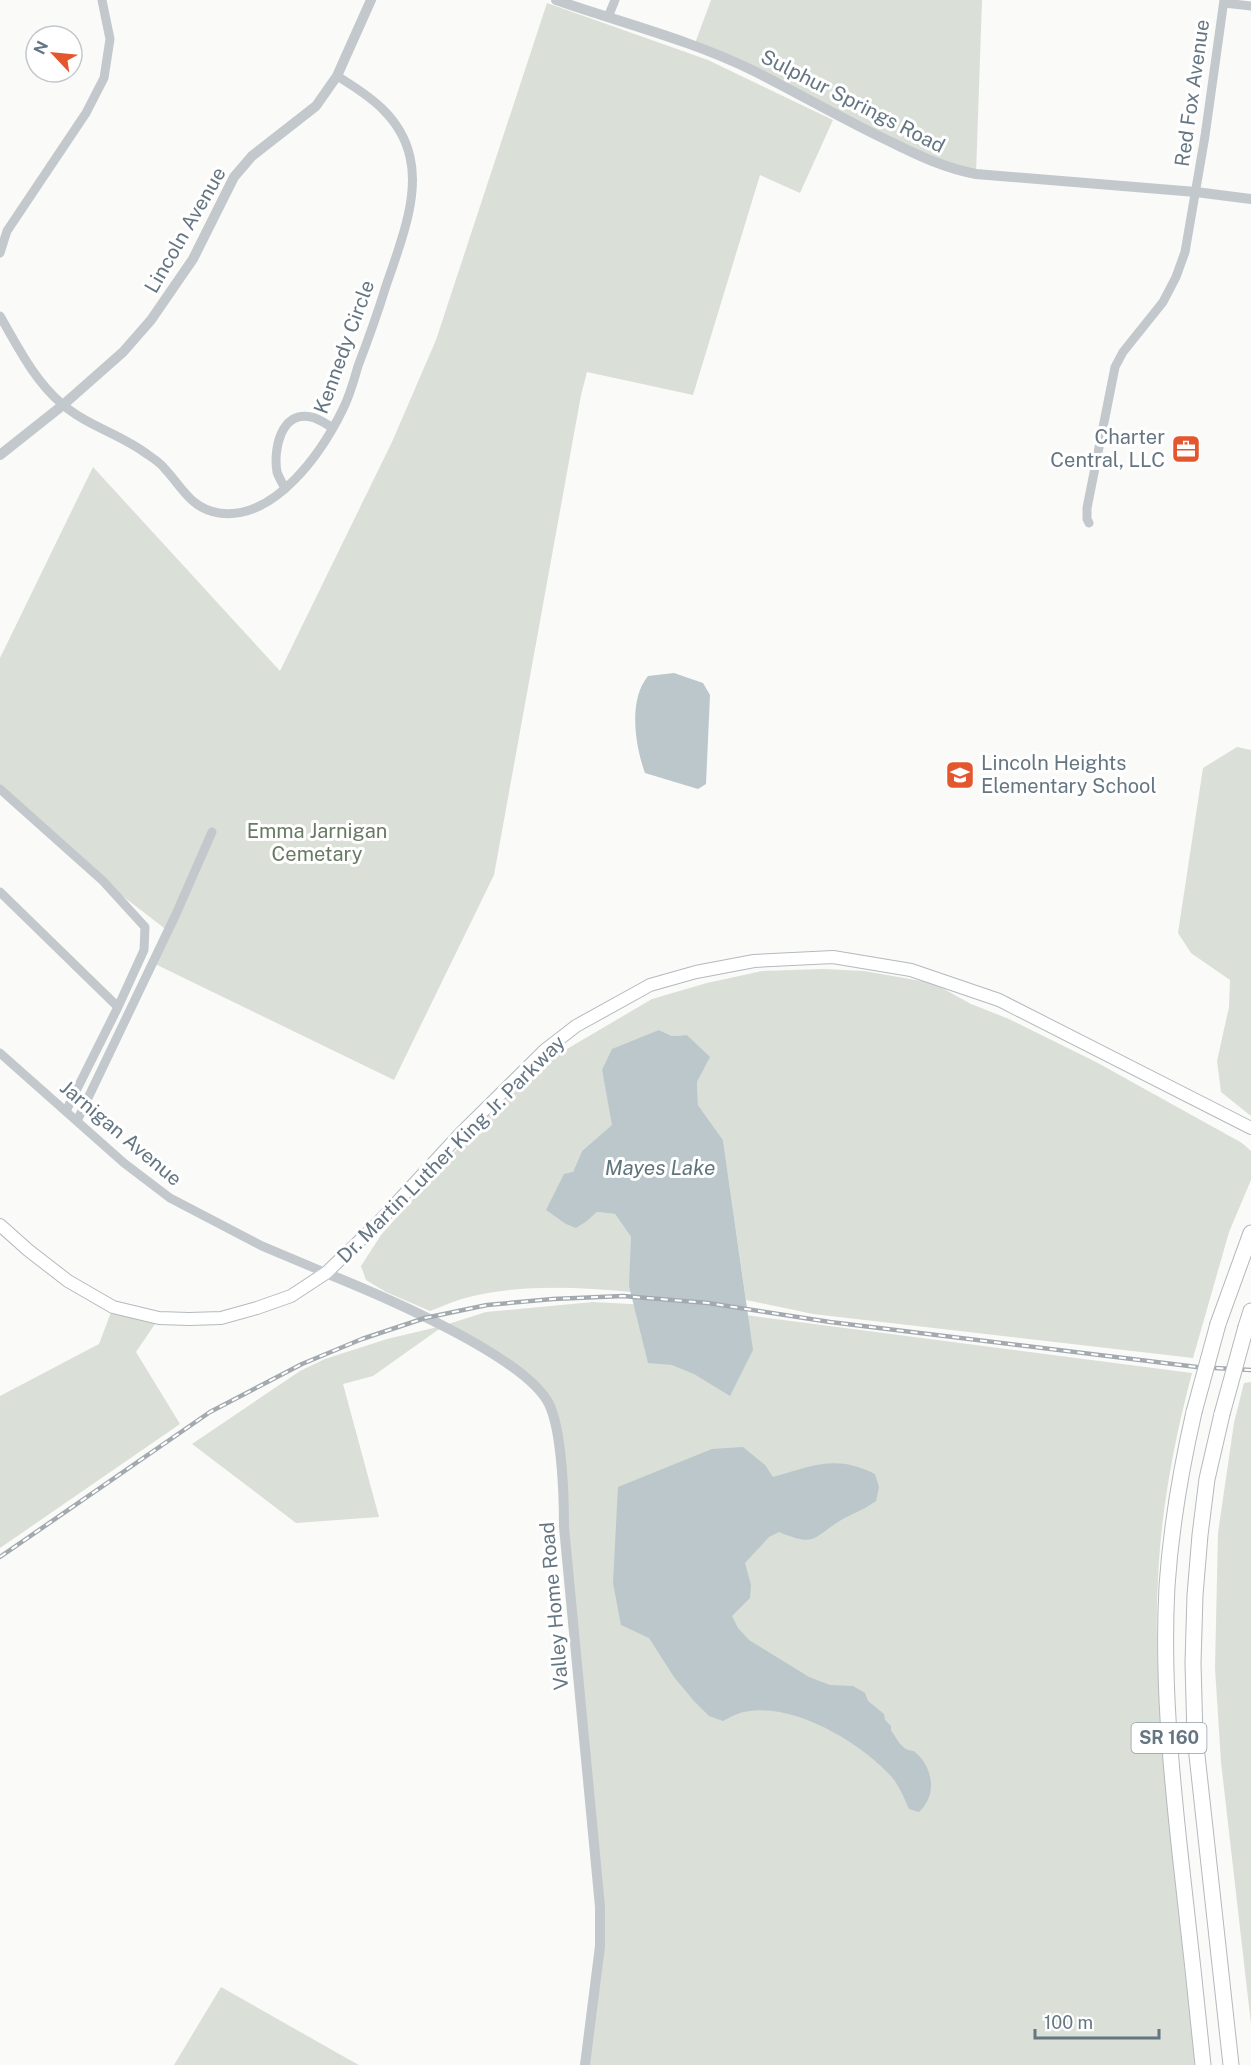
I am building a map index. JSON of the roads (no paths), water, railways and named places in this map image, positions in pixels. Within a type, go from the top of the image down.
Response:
[{"type":"highway","name":"SR 160","points":[[1203,2065],[1168,1729],[1167,1586],[1181,1469],[1194,1412],[1218,1324],[1251,1233]]},
{"type":"highway","name":"SR 160","points":[[1232,2065],[1196,1737],[1193,1663],[1195,1595],[1207,1479],[1222,1414],[1251,1311]]},
{"type":"main road","name":"Dr. Martin Luther King Jr. Parkway","points":[[0,1225],[28,1250],[77,1286],[113,1307],[159,1318],[221,1318],[291,1296],[326,1273],[377,1224],[460,1134],[545,1050],[576,1026],[650,986],[696,972],[754,961],[833,957],[911,970],[999,1000],[1251,1128]]},
{"type":"street","points":[[0,253],[7,231],[86,113],[104,78],[110,39],[102,0]]},
{"type":"street","name":"Lincoln Avenue","points":[[0,455],[63,405],[123,352],[152,320],[193,260],[234,177],[252,156],[316,106],[337,76],[371,0]]},
{"type":"street","name":"Sulphur Springs Road","points":[[556,0],[678,40],[752,69],[850,123],[933,163],[951,169],[987,175],[1251,198]]},
{"type":"street","points":[[608,17],[615,0]]},
{"type":"street","points":[[1224,2],[1251,6]]},
{"type":"street","name":"Red Fox Avenue","points":[[1089,523],[1087,508],[1115,367],[1123,351],[1163,302],[1176,277],[1187,244],[1224,2]]},
{"type":"street","name":"Kennedy Circle","points":[[0,316],[35,376],[63,405],[109,434],[142,450],[165,468],[196,506],[219,513],[241,512],[265,504],[285,489],[314,456],[344,407],[380,305],[403,233],[413,192],[411,158],[399,127],[370,96],[337,76]]},
{"type":"street","points":[[285,489],[278,473],[276,450],[280,435],[289,422],[296,417],[311,417],[333,428]]},
{"type":"street","points":[[0,789],[103,880],[146,927],[144,950],[66,1112]]},
{"type":"street","points":[[77,1120],[172,922],[212,832]]},
{"type":"street","points":[[0,892],[118,1007]]},
{"type":"street","name":"Jarnigan Avenue","points":[[0,1053],[124,1162],[170,1198],[262,1246],[326,1273]]},
{"type":"street","name":"Valley Home Road","points":[[326,1273],[398,1303],[491,1353],[529,1379],[542,1393],[552,1412],[564,1499],[564,1527],[600,1907],[600,1946],[585,2065]]},
{"type":"water","points":[[674,673],[703,683],[710,695],[706,784],[698,789],[645,773],[638,749],[635,723],[638,697],[642,686],[648,676]]},
{"type":"water","name":"Mayes Lake","points":[[659,1030],[672,1036],[687,1035],[710,1057],[697,1082],[698,1105],[723,1140],[753,1350],[730,1396],[694,1374],[672,1365],[648,1363],[629,1286],[631,1237],[615,1214],[597,1212],[576,1228],[546,1210],[564,1174],[573,1172],[582,1151],[612,1125],[602,1070],[612,1049]]},
{"type":"water","points":[[743,1447],[765,1465],[773,1477],[812,1466],[836,1463],[848,1464],[875,1474],[879,1487],[876,1501],[864,1509],[808,1540],[779,1532],[769,1537],[745,1563],[751,1585],[750,1598],[732,1616],[738,1628],[749,1640],[809,1677],[830,1685],[853,1686],[865,1693],[868,1701],[884,1714],[885,1720],[900,1743],[906,1749],[915,1752],[926,1766],[931,1790],[929,1798],[919,1812],[909,1809],[894,1780],[878,1763],[844,1738],[824,1727],[803,1718],[763,1710],[741,1713],[723,1721],[709,1716],[674,1677],[649,1638],[621,1625],[613,1583],[618,1487],[712,1449]]},
{"type":"railway","points":[[0,1557],[210,1412],[302,1364],[362,1339],[425,1318],[487,1305],[623,1296],[708,1303],[830,1322],[1197,1367],[1251,1370]]},
{"type":"place","name":"Charter Central, LLC","points":[[1186,449]]},
{"type":"place","name":"Lincoln Heights Elementary School","points":[[960,775]]},
{"type":"park label","name":"Emma Jarnigan Cemetary","points":[[317,842]]}]
